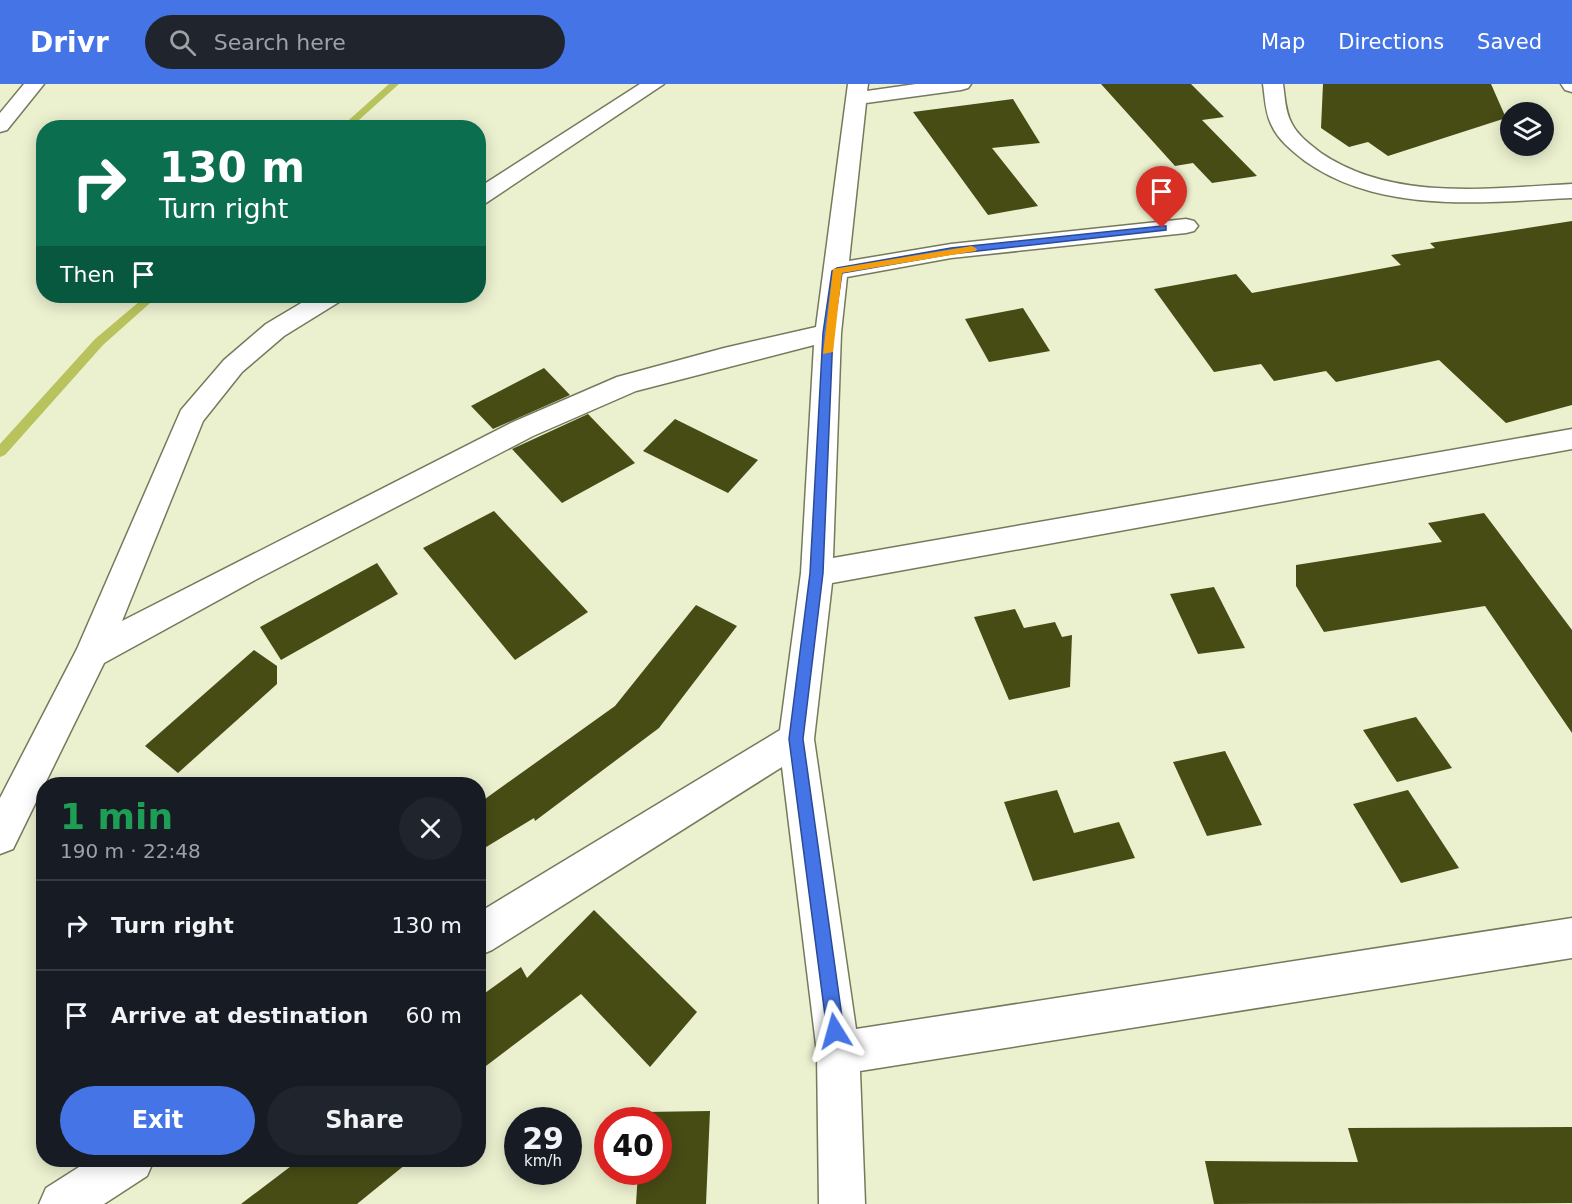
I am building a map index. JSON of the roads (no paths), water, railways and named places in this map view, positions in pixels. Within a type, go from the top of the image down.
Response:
[{"type":"street","points":[[0,126],[10,103],[34,84]]},
{"type":"street","points":[[486,193],[654,84]]},
{"type":"street","points":[[842,1204],[838,1053],[796,739],[817,573],[828,333],[858,91],[962,84]]},
{"type":"street","points":[[1273,84],[1281,125],[1295,143],[1314,160],[1371,184],[1450,196],[1572,191]]},
{"type":"street","points":[[837,271],[951,251],[1186,226]]},
{"type":"street","points":[[0,836],[92,653],[191,417],[209,391],[233,366],[275,330],[319,303]]},
{"type":"street","points":[[92,653],[246,570],[523,429],[627,384],[724,357],[828,333]]},
{"type":"street","points":[[817,573],[1572,439]]},
{"type":"street","points":[[486,931],[796,739]]},
{"type":"street","points":[[838,1053],[1572,938]]},
{"type":"street","points":[[62,1204],[120,1167]]},
{"type":"waterway","points":[[353,120],[394,84]]},
{"type":"waterway","points":[[0,452],[99,342],[144,303]]}]
